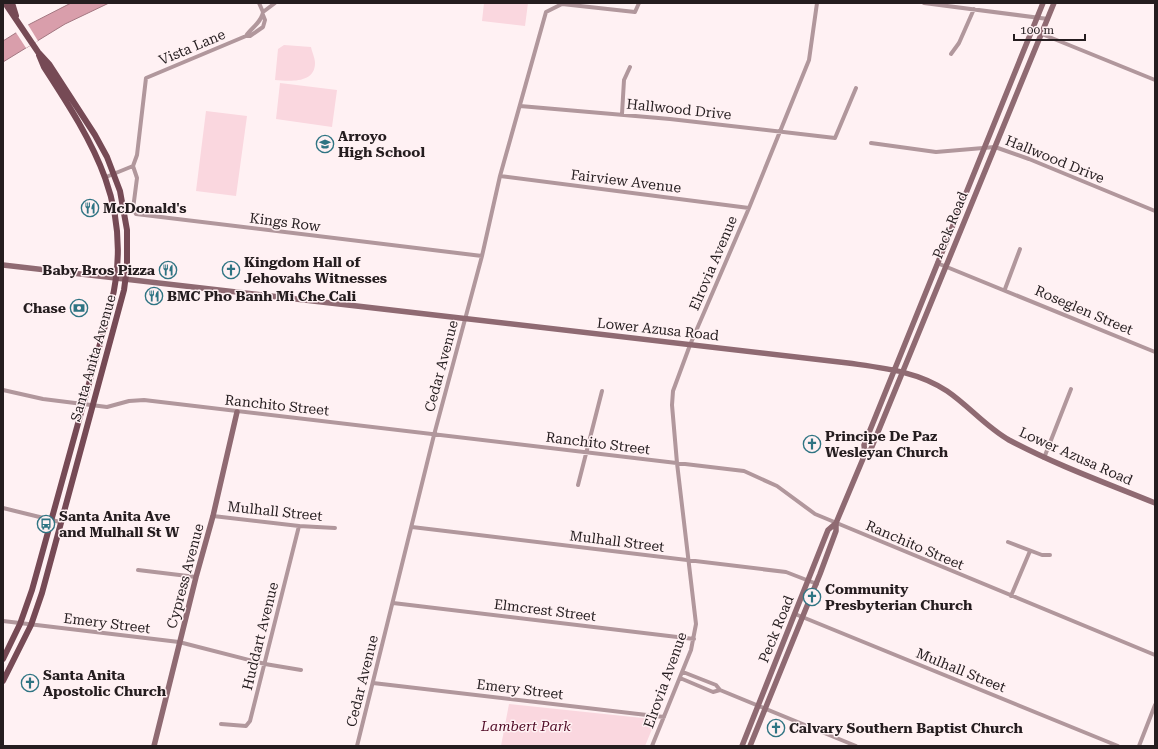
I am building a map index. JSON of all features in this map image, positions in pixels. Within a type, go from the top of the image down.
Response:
[{"type":"main road","name":"Santa Anita Avenue","points":[[3,681],[31,625],[42,593],[60,522],[122,298],[127,267],[127,230],[120,191],[114,174],[95,135],[49,64],[38,52],[5,3]]},
{"type":"main road","name":"Santa Anita Avenue","points":[[12,3],[17,20]]},
{"type":"main road","name":"Peck Road","points":[[865,454],[864,445],[893,370],[1043,3]]},
{"type":"main road","name":"Peck Road","points":[[750,746],[817,584],[836,531],[836,523],[865,454],[871,449],[1054,3]]},
{"type":"main road","name":"Santa Anita Avenue","points":[[3,659],[20,624],[32,590],[116,278],[118,231],[111,193],[106,177],[92,146],[44,67],[38,52]]},
{"type":"main road","points":[[75,118],[82,121],[90,132],[95,135]]},
{"type":"main road","points":[[3,265],[116,278]]},
{"type":"main road","name":"Lower Azusa Road","points":[[116,278],[903,371],[927,379],[947,391],[999,433],[1044,458],[1155,503]]},
{"type":"main road","name":"Cypress Avenue","points":[[154,746],[179,642],[213,516],[237,412]]},
{"type":"main road","name":"Peck Road","points":[[742,746],[809,581],[828,530],[836,523]]},
{"type":"street","points":[[259,3],[263,14],[275,3]]},
{"type":"street","points":[[562,3],[635,12],[639,3]]},
{"type":"street","name":"Cedar Avenue","points":[[357,746],[434,434],[466,320],[500,176],[546,12],[562,3]]},
{"type":"street","name":"Elrovia Avenue","points":[[652,746],[683,672],[694,639],[696,624],[677,463],[672,406],[673,391],[690,345],[749,208],[809,60],[817,3]]},
{"type":"street","points":[[924,3],[1048,19]]},
{"type":"street","points":[[952,54],[959,43],[974,9]]},
{"type":"street","name":"Vista Lane","points":[[146,78],[246,36],[250,36],[262,27],[265,20],[263,14]]},
{"type":"street","points":[[1032,30],[1155,80]]},
{"type":"street","points":[[622,114],[624,80],[630,67]]},
{"type":"street","name":"Kings Row","points":[[146,78],[137,155],[133,166],[137,178],[133,209],[136,214],[482,256]]},
{"type":"street","name":"Hallwood Drive","points":[[520,106],[622,114],[835,138],[856,88]]},
{"type":"street","name":"Hallwood Drive","points":[[871,143],[936,152],[995,147],[1029,159],[1155,212]]},
{"type":"street","points":[[106,177],[133,166]]},
{"type":"street","name":"Fairview Avenue","points":[[500,176],[749,208]]},
{"type":"street","points":[[1005,289],[1020,249]]},
{"type":"street","name":"Roseglen Street","points":[[937,263],[1005,289],[1155,352]]},
{"type":"street","points":[[1044,458],[1071,389]]},
{"type":"street","name":"Ranchito Street","points":[[3,390],[43,399],[107,407],[129,401],[144,400],[744,471],[763,478],[777,486],[815,514],[1155,655]]},
{"type":"street","points":[[578,486],[602,391]]},
{"type":"street","points":[[3,508],[60,522]]},
{"type":"street","name":"Mulhall Street","points":[[213,516],[299,526],[335,528]]},
{"type":"street","name":"Huddart Avenue","points":[[222,724],[241,727],[246,726],[250,721],[299,526]]},
{"type":"street","name":"Mulhall Street","points":[[412,527],[786,572],[817,584]]},
{"type":"street","points":[[1008,542],[1042,555],[1050,555]]},
{"type":"street","points":[[1011,596],[1030,551]]},
{"type":"street","points":[[138,570],[196,577]]},
{"type":"street","name":"Elmcrest Street","points":[[393,603],[694,639]]},
{"type":"street","name":"Mulhall Street","points":[[795,614],[1118,746]]},
{"type":"street","name":"Emery Street","points":[[3,621],[179,642],[265,664],[301,670]]},
{"type":"street","points":[[683,672],[716,685],[720,690],[856,746]]},
{"type":"street","points":[[680,678],[713,692],[720,690]]},
{"type":"street","name":"Emery Street","points":[[373,683],[664,717]]},
{"type":"street","points":[[1139,746],[1155,706]]},
{"type":"green space","points":[[484,3],[528,3],[525,26],[482,21]]},
{"type":"green space","points":[[284,45],[311,47],[315,63],[314,70],[311,75],[294,81],[275,80],[278,49]]},
{"type":"green space","points":[[280,83],[337,90],[332,127],[276,119]]},
{"type":"green space","points":[[206,111],[247,116],[236,196],[196,191]]},
{"type":"green space","name":"Lambert Park","points":[[509,704],[652,719],[655,722],[645,746],[501,746]]},
{"type":"shaded area","points":[[71,3],[109,3],[65,24],[3,62],[3,41],[30,24]]},
{"type":"pier","points":[[27,23],[38,41],[26,48],[15,31]]},
{"type":"place","name":"Arroyo High School","points":[[325,144]]},
{"type":"place","name":"McDonald's","points":[[90,208]]},
{"type":"place","name":"Baby Bros Pizza","points":[[168,270]]},
{"type":"place","name":"Kingdom Hall of Jehovahs Witnesses","points":[[231,270]]},
{"type":"place","name":"BMC Pho Banh Mi Che Cali","points":[[154,296]]},
{"type":"place","name":"Chase","points":[[79,308]]},
{"type":"place","name":"Principe De Paz Wesleyan Church","points":[[812,444]]},
{"type":"place","name":"Santa Anita Ave and Mulhall St W","points":[[46,524]]},
{"type":"place","name":"Community Presbyterian Church","points":[[812,597]]},
{"type":"place","name":"Santa Anita Apostolic Church","points":[[30,683]]},
{"type":"place","name":"Calvary Southern Baptist Church","points":[[776,728]]}]
